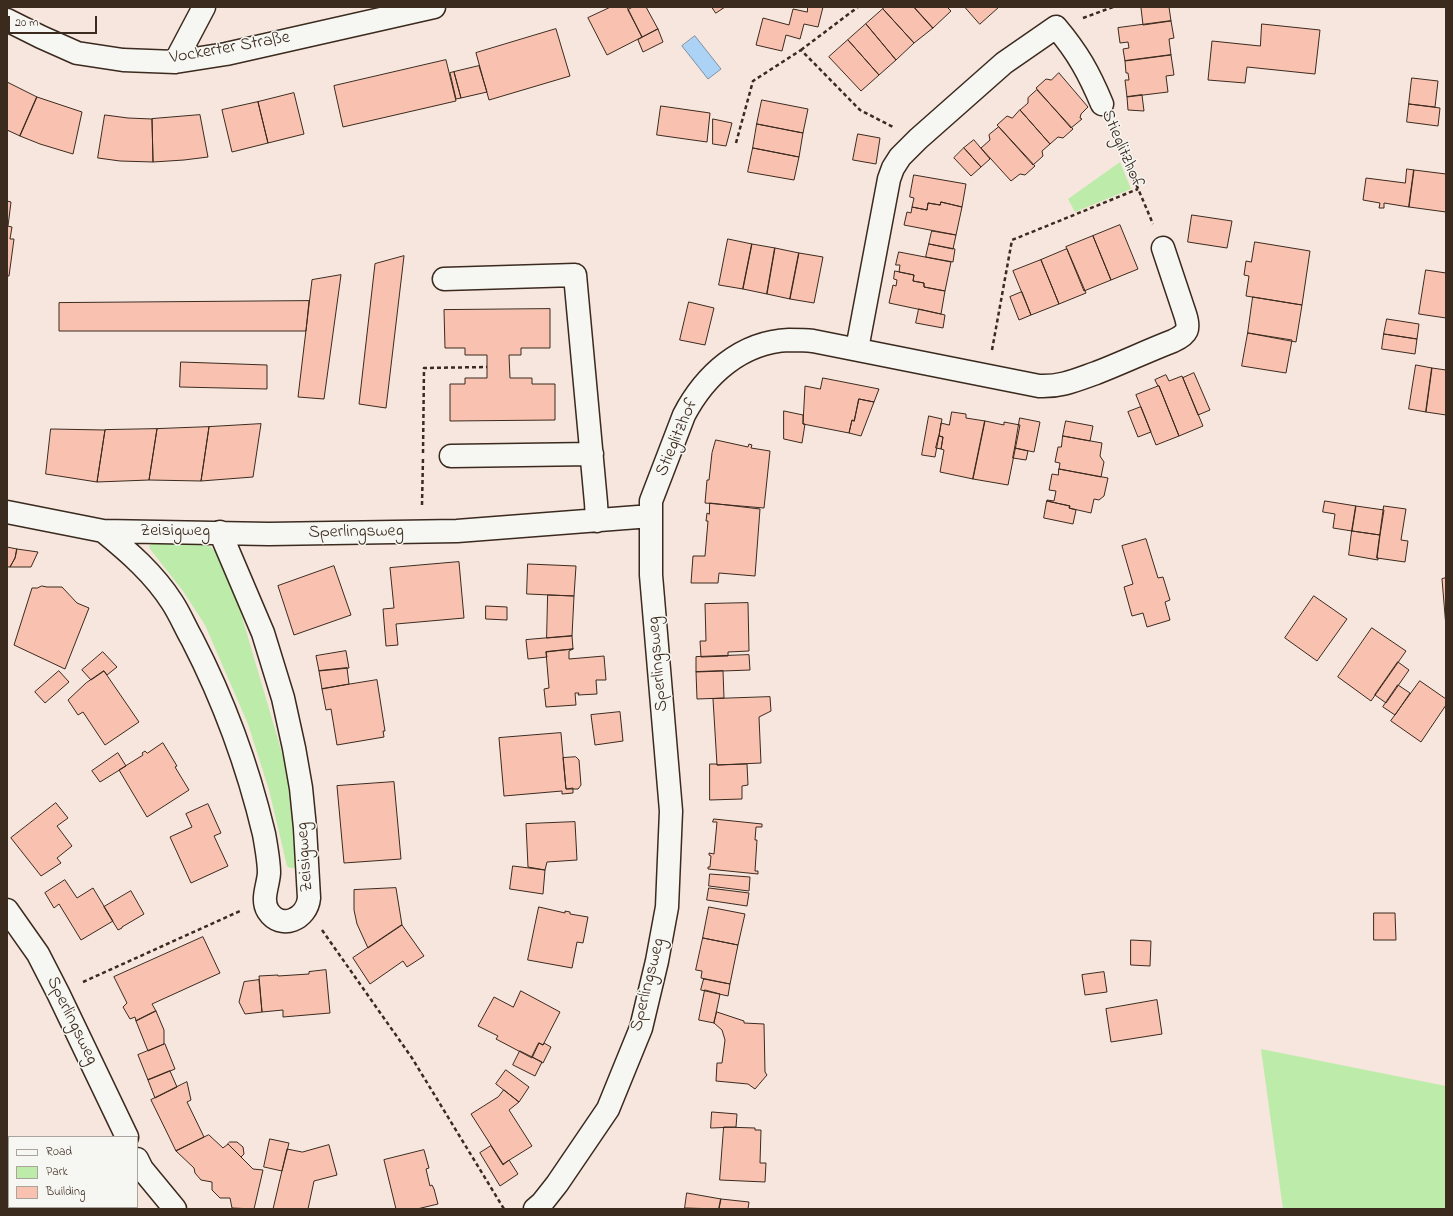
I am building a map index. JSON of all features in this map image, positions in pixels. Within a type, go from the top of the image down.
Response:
[{"type":"street","points":[[175,62],[204,7]]},
{"type":"street","name":"Vockerter Straße","points":[[7,20],[41,38],[77,53],[123,60],[175,62],[226,54],[434,7]]},
{"type":"street","name":"Stieglitzhof","points":[[856,349],[889,179],[893,168],[900,157],[918,139],[1004,62],[1056,27],[1073,47],[1086,69],[1102,104]]},
{"type":"street","name":"Stieglitzhof","points":[[651,516],[651,502],[684,415],[700,388],[713,374],[742,353],[770,343],[787,340],[813,341],[1039,386],[1053,387],[1069,383],[1109,368],[1181,337],[1186,332],[1188,324],[1163,248]]},
{"type":"street","points":[[444,279],[575,275],[597,521]]},
{"type":"street","points":[[451,456],[592,454]]},
{"type":"street","name":"Zeisigweg","points":[[7,512],[103,531],[220,532],[263,633],[283,698],[294,748],[301,788],[309,898],[307,908],[295,919],[283,921],[276,918],[270,914],[264,900],[269,873],[264,836],[244,760],[209,672],[172,602],[152,576],[129,552],[103,531]]},
{"type":"street","name":"Sperlingsweg","points":[[220,532],[276,534],[457,531],[651,516],[651,575],[671,811],[667,907],[657,961],[641,1028],[608,1109],[552,1190],[542,1203],[535,1209]]},
{"type":"street","name":"Sperlingsweg","points":[[7,910],[38,954],[127,1136]]},
{"type":"street","points":[[138,1161],[142,1169],[175,1209]]},
{"type":"path","points":[[736,144],[753,81],[801,50],[858,7]]},
{"type":"path","points":[[801,50],[860,110],[918,139]]},
{"type":"path","name":"Stieglitzhof","points":[[1102,104],[1163,248]]},
{"type":"path","points":[[988,375],[1012,240],[1138,189]]},
{"type":"path","points":[[422,532],[424,368],[487,367]]},
{"type":"path","points":[[58,993],[264,900]]},
{"type":"path","points":[[307,908],[412,1058],[504,1209]]},
{"type":"green space","points":[[1120,162],[1131,189],[1075,212],[1068,199]]},
{"type":"green space","points":[[156,541],[208,545],[225,559],[287,770],[298,864],[296,868],[290,868],[287,866],[269,790],[248,724],[205,625],[183,591],[150,549],[149,546]]},
{"type":"green space","points":[[1261,1049],[1446,1086],[1446,1209],[1283,1209]]},
{"type":"water","points":[[695,36],[721,69],[708,79],[682,46]]},
{"type":"building","points":[[611,7],[627,7],[642,37],[607,55],[588,18]]},
{"type":"building","points":[[633,7],[646,7],[658,29],[642,37],[628,10]]},
{"type":"building","points":[[712,7],[725,7],[716,13]]},
{"type":"building","points":[[808,7],[823,7],[818,27],[804,24],[800,39],[786,35],[782,51],[756,45],[763,18],[789,25],[793,9],[807,12]]},
{"type":"building","points":[[885,7],[914,7],[933,28],[914,43],[883,9]]},
{"type":"building","points":[[914,7],[947,7],[951,11],[933,28]]},
{"type":"building","points":[[965,7],[999,7],[980,24]]},
{"type":"building","points":[[1169,7],[1171,21],[1143,25],[1141,8]]},
{"type":"building","points":[[883,9],[914,43],[896,60],[866,24]]},
{"type":"building","points":[[1171,21],[1174,38],[1169,39],[1171,55],[1125,61],[1123,49],[1129,48],[1128,42],[1120,43],[1118,28]]},
{"type":"building","points":[[866,24],[896,60],[879,75],[848,40]]},
{"type":"building","points":[[1262,24],[1320,30],[1315,74],[1247,67],[1245,83],[1208,80],[1212,41],[1260,46]]},
{"type":"building","points":[[556,29],[570,76],[489,100],[476,53]]},
{"type":"building","points":[[658,29],[663,42],[643,52],[638,40]]},
{"type":"building","points":[[848,40],[879,75],[861,91],[829,57]]},
{"type":"building","points":[[1171,55],[1174,75],[1166,76],[1168,92],[1127,97],[1125,80],[1129,80],[1128,73],[1126,73],[1125,61]]},
{"type":"building","points":[[446,60],[456,101],[343,127],[334,86]]},
{"type":"building","points":[[479,66],[487,92],[461,98],[454,72]]},
{"type":"building","points":[[454,72],[461,98],[456,99],[450,73]]},
{"type":"building","points":[[1059,73],[1088,107],[1081,114],[1080,118],[1082,119],[1071,128],[1036,88],[1046,79],[1051,80]]},
{"type":"building","points":[[1412,78],[1438,81],[1435,107],[1409,104]]},
{"type":"building","points":[[7,82],[37,97],[20,136],[7,130]]},
{"type":"building","points":[[1037,90],[1073,129],[1063,138],[1058,137],[1050,144],[1020,110],[1028,103],[1028,98]]},
{"type":"building","points":[[294,93],[304,134],[268,143],[258,102]]},
{"type":"building","points":[[1142,95],[1144,111],[1128,110],[1127,97]]},
{"type":"building","points":[[37,97],[82,112],[73,154],[20,136]]},
{"type":"building","points":[[762,100],[808,109],[803,133],[757,124]]},
{"type":"building","points":[[258,102],[268,143],[232,152],[222,110]]},
{"type":"building","points":[[1409,104],[1440,108],[1438,126],[1407,122]]},
{"type":"building","points":[[661,106],[710,113],[707,142],[657,135]]},
{"type":"building","points":[[1020,110],[1050,144],[1042,151],[1043,156],[1033,165],[997,125],[1007,116],[1012,118]]},
{"type":"building","points":[[105,115],[152,119],[153,162],[120,161],[98,158]]},
{"type":"building","points":[[200,115],[208,157],[153,162],[152,119]]},
{"type":"building","points":[[713,119],[732,123],[726,146],[713,144]]},
{"type":"building","points":[[757,124],[803,133],[799,157],[753,148]]},
{"type":"building","points":[[999,127],[1035,166],[1025,175],[1020,174],[1011,181],[981,148],[990,140],[989,135]]},
{"type":"building","points":[[858,134],[880,138],[876,164],[853,160]]},
{"type":"building","points":[[974,140],[990,159],[981,167],[964,148]]},
{"type":"building","points":[[753,148],[799,157],[794,180],[748,172]]},
{"type":"building","points":[[964,148],[981,167],[971,176],[954,158]]},
{"type":"building","points":[[1407,169],[1414,170],[1409,207],[1384,203],[1384,208],[1379,208],[1380,203],[1363,200],[1366,178],[1405,183]]},
{"type":"building","points":[[1414,170],[1446,174],[1446,212],[1409,207]]},
{"type":"building","points":[[914,175],[966,184],[962,207],[941,202],[940,205],[928,203],[927,210],[912,207],[914,198],[910,197]]},
{"type":"building","points":[[7,201],[11,202],[8,226],[7,226]]},
{"type":"building","points":[[941,202],[962,207],[956,235],[904,225],[907,212],[911,213],[912,207],[927,210],[928,203],[940,205]]},
{"type":"building","points":[[1192,215],[1232,221],[1227,248],[1188,242]]},
{"type":"building","points":[[1120,225],[1138,269],[1111,280],[1093,236]]},
{"type":"building","points":[[7,226],[12,227],[10,239],[14,239],[9,276],[7,276]]},
{"type":"building","points":[[932,231],[956,235],[953,249],[929,244]]},
{"type":"building","points":[[1093,236],[1111,280],[1084,291],[1066,247]]},
{"type":"building","points":[[728,239],[752,244],[743,289],[719,285]]},
{"type":"building","points":[[1255,242],[1310,251],[1302,305],[1246,296],[1249,276],[1244,275],[1246,261],[1251,262]]},
{"type":"building","points":[[752,244],[775,248],[767,294],[743,289]]},
{"type":"building","points":[[929,244],[955,249],[953,262],[926,257]]},
{"type":"building","points":[[775,248],[799,253],[790,299],[767,294]]},
{"type":"building","points":[[1067,249],[1086,293],[1059,304],[1041,260]]},
{"type":"building","points":[[899,252],[951,262],[945,291],[924,287],[924,283],[913,281],[914,275],[899,272],[900,265],[896,265]]},
{"type":"building","points":[[799,253],[823,257],[814,303],[790,299]]},
{"type":"building","points":[[404,256],[386,408],[359,404],[375,264]]},
{"type":"building","points":[[1041,260],[1059,304],[1031,315],[1013,271]]},
{"type":"building","points":[[1426,270],[1446,273],[1446,318],[1419,314]]},
{"type":"building","points":[[895,271],[914,275],[913,281],[924,283],[924,287],[945,291],[941,314],[889,303],[893,285],[896,286],[897,280],[894,279]]},
{"type":"building","points":[[341,275],[324,399],[298,397],[312,280]]},
{"type":"building","points":[[1022,292],[1031,315],[1019,320],[1010,297]]},
{"type":"building","points":[[1253,297],[1302,305],[1296,342],[1248,333]]},
{"type":"building","points":[[309,301],[306,331],[59,331],[59,303]]},
{"type":"building","points":[[689,302],[714,308],[705,345],[680,340]]},
{"type":"building","points":[[550,309],[550,348],[521,348],[521,355],[509,355],[510,378],[532,378],[532,384],[555,384],[555,420],[450,421],[450,384],[465,384],[465,378],[487,378],[487,355],[465,355],[465,348],[445,348],[444,310]]},
{"type":"building","points":[[919,309],[945,315],[943,328],[916,323]]},
{"type":"building","points":[[1387,319],[1419,324],[1417,339],[1384,334]]},
{"type":"building","points":[[1248,333],[1292,340],[1286,373],[1242,366]]},
{"type":"building","points":[[1384,334],[1417,339],[1415,354],[1382,349]]},
{"type":"building","points":[[181,362],[267,365],[267,389],[180,387]]},
{"type":"building","points":[[1416,365],[1432,368],[1426,412],[1409,409]]},
{"type":"building","points":[[1432,368],[1446,370],[1446,415],[1426,412]]},
{"type":"building","points":[[1194,373],[1210,410],[1198,415],[1183,378]]},
{"type":"building","points":[[1166,375],[1169,381],[1182,376],[1203,426],[1179,436],[1159,386],[1155,380]]},
{"type":"building","points":[[823,378],[879,389],[874,402],[859,399],[854,421],[852,420],[849,433],[803,424],[805,386],[820,389]]},
{"type":"building","points":[[1159,386],[1179,436],[1156,445],[1136,395]]},
{"type":"building","points":[[859,399],[874,402],[861,436],[849,433],[852,420],[854,421]]},
{"type":"building","points":[[1141,407],[1151,432],[1138,437],[1128,412]]},
{"type":"building","points":[[784,411],[803,415],[803,424],[805,424],[802,443],[784,439]]},
{"type":"building","points":[[952,412],[966,414],[966,418],[985,421],[973,479],[940,472],[944,450],[941,449],[943,437],[939,436],[941,423],[949,425]]},
{"type":"building","points":[[929,416],[942,419],[935,457],[922,455]]},
{"type":"building","points":[[1020,418],[1040,422],[1034,452],[1015,448]]},
{"type":"building","points":[[985,421],[1004,425],[1004,422],[1020,425],[1008,485],[973,479]]},
{"type":"building","points":[[1066,421],[1093,426],[1090,441],[1063,436]]},
{"type":"building","points":[[261,424],[253,477],[201,481],[209,427]]},
{"type":"building","points":[[209,427],[201,481],[149,480],[157,429]]},
{"type":"building","points":[[51,429],[105,430],[97,482],[46,474]]},
{"type":"building","points":[[157,429],[149,480],[97,482],[105,430]]},
{"type":"building","points":[[939,436],[943,437],[941,449],[936,448]]},
{"type":"building","points":[[1063,436],[1102,443],[1100,456],[1104,462],[1101,477],[1059,469],[1060,463],[1055,462],[1058,447],[1061,447]]},
{"type":"building","points":[[716,440],[748,447],[749,444],[752,445],[751,448],[770,451],[764,508],[705,503],[707,480],[709,480],[712,453]]},
{"type":"building","points":[[1015,448],[1028,451],[1026,460],[1013,458]]},
{"type":"building","points":[[1059,469],[1108,478],[1104,496],[1099,500],[1094,499],[1091,513],[1069,508],[1070,506],[1047,501],[1054,501],[1056,491],[1049,490],[1052,474],[1058,475]]},
{"type":"building","points":[[1047,501],[1070,506],[1069,508],[1076,510],[1073,524],[1044,518]]},
{"type":"building","points":[[1325,501],[1356,506],[1352,531],[1333,528],[1335,514],[1323,512]]},
{"type":"building","points":[[710,503],[760,509],[755,576],[719,573],[718,583],[691,583],[693,556],[705,556],[708,521],[706,521],[707,513],[709,514]]},
{"type":"building","points":[[1356,506],[1384,510],[1380,535],[1352,531]]},
{"type":"building","points":[[1384,506],[1406,509],[1401,540],[1408,541],[1405,562],[1377,558]]},
{"type":"building","points":[[1352,531],[1380,535],[1378,560],[1349,555]]},
{"type":"building","points":[[1146,539],[1158,578],[1163,577],[1170,600],[1165,602],[1170,620],[1147,627],[1143,613],[1132,616],[1124,587],[1133,584],[1122,546]]},
{"type":"building","points":[[7,547],[17,549],[15,558],[10,567],[7,567]]},
{"type":"building","points":[[17,549],[38,552],[31,567],[10,567],[15,558]]},
{"type":"building","points":[[459,562],[464,618],[396,624],[398,645],[386,646],[383,609],[394,608],[390,568]]},
{"type":"building","points":[[528,564],[576,566],[574,596],[527,594]]},
{"type":"building","points":[[334,566],[351,615],[294,635],[278,586]]},
{"type":"building","points":[[1446,578],[1446,627],[1442,579]]},
{"type":"building","points":[[42,586],[62,587],[77,603],[89,608],[65,669],[14,645],[32,588]]},
{"type":"building","points":[[548,595],[574,596],[572,636],[547,638]]},
{"type":"building","points":[[1314,596],[1347,619],[1317,661],[1285,638]]},
{"type":"building","points":[[748,603],[749,651],[728,652],[728,656],[701,657],[700,641],[706,641],[705,604]]},
{"type":"building","points":[[486,606],[507,607],[507,620],[486,619]]},
{"type":"building","points":[[1372,628],[1406,651],[1371,701],[1338,677]]},
{"type":"building","points":[[572,636],[573,649],[546,652],[547,657],[528,659],[526,640]]},
{"type":"building","points":[[573,649],[569,651],[569,659],[604,656],[606,680],[596,680],[597,694],[578,695],[579,693],[575,693],[576,705],[546,707],[544,689],[549,688],[546,652]]},
{"type":"building","points":[[346,651],[349,668],[319,671],[316,656]]},
{"type":"building","points":[[103,652],[117,667],[107,675],[104,671],[91,680],[82,670]]},
{"type":"building","points":[[749,655],[750,670],[696,672],[696,657]]},
{"type":"building","points":[[1398,662],[1409,670],[1386,703],[1375,695]]},
{"type":"building","points":[[347,668],[349,684],[322,689],[319,671]]},
{"type":"building","points":[[59,671],[69,682],[45,703],[35,692]]},
{"type":"building","points":[[104,671],[139,722],[105,745],[83,712],[78,715],[68,700],[86,683]]},
{"type":"building","points":[[723,671],[724,698],[697,699],[696,672]]},
{"type":"building","points":[[377,680],[385,731],[383,731],[384,737],[337,745],[331,709],[326,710],[322,689]]},
{"type":"building","points":[[1420,681],[1446,699],[1446,705],[1421,742],[1391,721]]},
{"type":"building","points":[[1398,685],[1410,693],[1395,715],[1383,707]]},
{"type":"building","points":[[770,697],[771,711],[759,717],[761,763],[717,765],[713,699]]},
{"type":"building","points":[[620,712],[623,741],[595,745],[591,715]]},
{"type":"building","points":[[561,733],[566,789],[573,788],[573,793],[562,794],[562,791],[504,796],[499,738]]},
{"type":"building","points":[[163,743],[189,790],[147,817],[119,770],[143,755],[142,753],[145,751],[147,753]]},
{"type":"building","points":[[118,753],[126,766],[100,782],[92,771]]},
{"type":"building","points":[[576,757],[579,760],[581,785],[578,789],[566,789],[563,758]]},
{"type":"building","points":[[710,764],[747,764],[748,785],[742,786],[742,799],[710,800]]},
{"type":"building","points":[[394,782],[401,859],[344,863],[337,786]]},
{"type":"building","points":[[56,803],[68,818],[57,826],[72,846],[57,858],[61,863],[41,876],[11,838]]},
{"type":"building","points":[[208,804],[221,833],[214,836],[228,866],[191,883],[170,837],[192,827],[186,814]]},
{"type":"building","points":[[714,819],[762,824],[762,827],[756,827],[755,840],[757,840],[755,871],[758,871],[758,874],[708,869],[708,867],[710,867],[711,856],[709,853],[714,854],[717,822],[713,822]]},
{"type":"building","points":[[575,822],[577,860],[547,862],[545,870],[528,867],[526,824]]},
{"type":"building","points":[[513,866],[545,870],[543,894],[510,889]]},
{"type":"building","points":[[710,874],[750,877],[749,891],[709,886]]},
{"type":"building","points":[[65,880],[77,898],[93,888],[113,921],[81,940],[59,904],[54,908],[45,893]]},
{"type":"building","points":[[396,888],[402,925],[368,948],[357,924],[354,910],[354,890]]},
{"type":"building","points":[[709,888],[749,893],[747,906],[707,900]]},
{"type":"building","points":[[131,891],[144,914],[118,930],[104,907]]},
{"type":"building","points":[[539,907],[565,913],[565,911],[570,912],[570,914],[588,917],[583,943],[577,942],[572,968],[528,960]]},
{"type":"building","points":[[709,907],[745,914],[738,945],[703,938]]},
{"type":"building","points":[[1374,913],[1395,913],[1396,940],[1374,940]]},
{"type":"building","points":[[402,925],[424,956],[407,967],[403,961],[370,984],[353,958]]},
{"type":"building","points":[[203,937],[220,973],[152,1004],[156,1011],[136,1021],[135,1017],[130,1019],[123,1007],[127,1003],[114,977]]},
{"type":"building","points":[[703,938],[738,945],[730,984],[701,978],[702,971],[696,970]]},
{"type":"building","points":[[1131,940],[1151,941],[1150,966],[1131,965]]},
{"type":"building","points":[[326,970],[330,1013],[283,1017],[283,1010],[262,1012],[259,976],[309,974],[309,972]]},
{"type":"building","points":[[1104,972],[1107,992],[1085,995],[1082,975]]},
{"type":"building","points":[[704,979],[730,984],[728,996],[701,990]]},
{"type":"building","points":[[259,980],[262,1012],[245,1014],[239,1002],[244,982]]},
{"type":"building","points":[[705,990],[720,994],[714,1023],[699,1020]]},
{"type":"building","points":[[521,991],[560,1012],[543,1045],[539,1043],[532,1058],[496,1039],[498,1036],[478,1026],[494,997],[513,1007]]},
{"type":"building","points":[[1157,1000],[1162,1034],[1111,1042],[1106,1009]]},
{"type":"building","points":[[156,1011],[164,1030],[164,1044],[148,1051],[136,1021]]},
{"type":"building","points":[[717,1012],[744,1021],[744,1023],[764,1024],[765,1072],[767,1075],[755,1089],[748,1084],[716,1081],[717,1063],[722,1063],[725,1040],[722,1030],[714,1023]]},
{"type":"building","points":[[539,1043],[543,1045],[544,1043],[551,1047],[543,1063],[532,1057]]},
{"type":"building","points":[[165,1044],[175,1069],[148,1080],[138,1055]]},
{"type":"building","points":[[520,1051],[542,1062],[535,1076],[513,1065]]},
{"type":"building","points":[[506,1070],[529,1087],[519,1102],[496,1084]]},
{"type":"building","points":[[170,1071],[177,1087],[155,1098],[148,1080]]},
{"type":"building","points":[[187,1082],[191,1100],[187,1102],[204,1137],[176,1151],[151,1100]]},
{"type":"building","points":[[504,1090],[519,1102],[509,1110],[532,1146],[503,1164],[471,1114],[498,1097]]},
{"type":"building","points":[[712,1112],[737,1114],[736,1127],[711,1128]]},
{"type":"building","points":[[724,1127],[755,1128],[755,1130],[761,1130],[760,1163],[766,1163],[765,1182],[720,1180]]},
{"type":"building","points":[[209,1135],[223,1148],[228,1144],[253,1169],[263,1170],[254,1209],[232,1208],[230,1198],[220,1198],[212,1190],[212,1182],[201,1180],[195,1173],[194,1168],[176,1151]]},
{"type":"building","points":[[7,1138],[8,1138],[8,1188]]},
{"type":"building","points":[[270,1139],[289,1143],[282,1171],[264,1167]]},
{"type":"building","points":[[230,1142],[237,1142],[243,1147],[244,1154],[241,1157],[228,1144]]},
{"type":"building","points":[[329,1145],[337,1175],[314,1181],[308,1209],[273,1209],[287,1149],[302,1152]]},
{"type":"building","points":[[491,1146],[503,1165],[509,1160],[518,1174],[500,1186],[480,1153]]},
{"type":"building","points":[[424,1150],[429,1168],[426,1169],[430,1186],[432,1185],[434,1189],[438,1204],[417,1209],[396,1209],[384,1160]]},
{"type":"building","points":[[687,1193],[721,1199],[719,1209],[685,1208]]},
{"type":"building","points":[[721,1199],[749,1202],[748,1209],[719,1209]]}]
